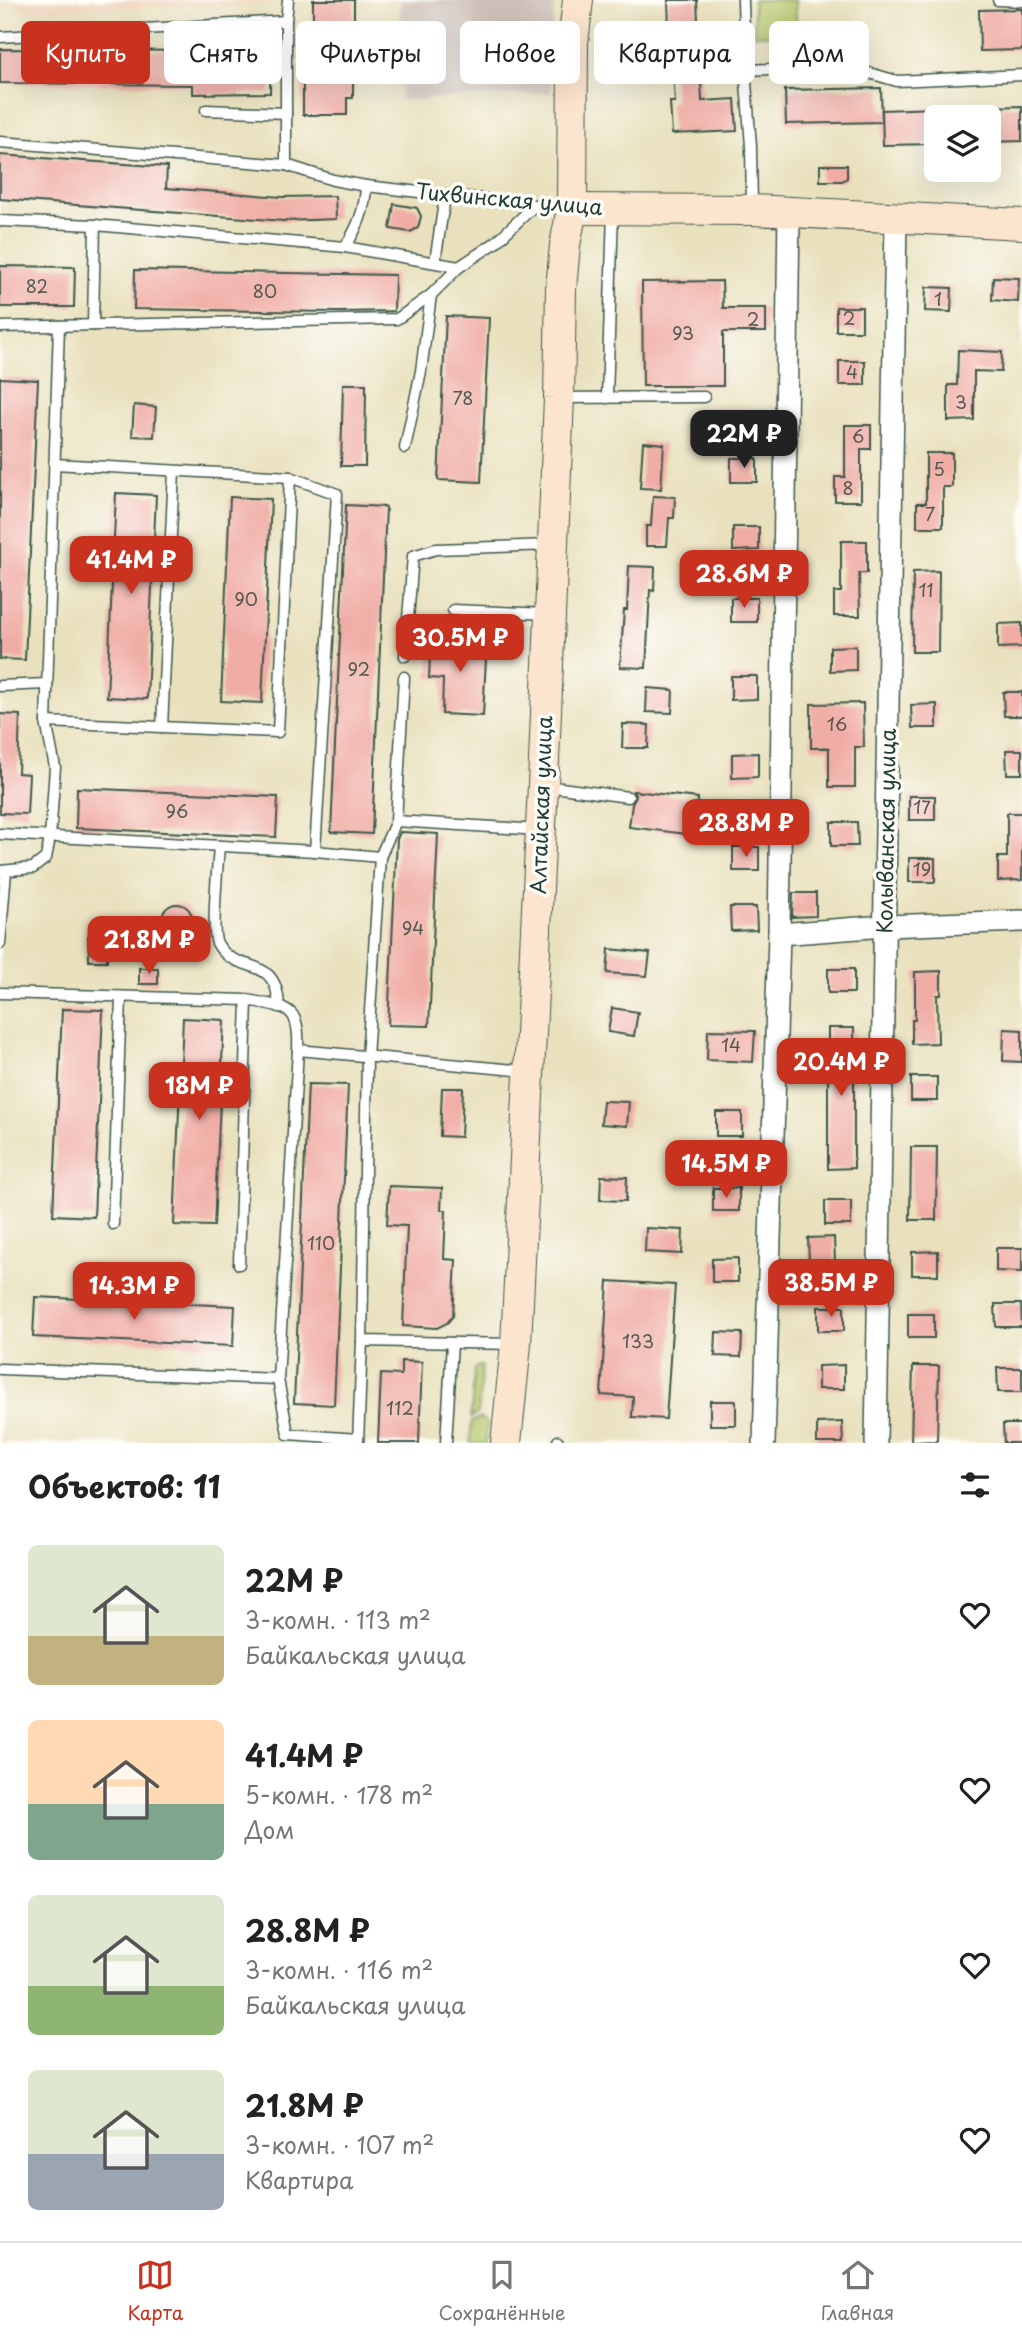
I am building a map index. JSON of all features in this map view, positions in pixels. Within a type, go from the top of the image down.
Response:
[{"type":"main road","name":"Алтайская улица","points":[[506,1443],[516,1344],[543,785],[561,289],[572,209],[573,43],[578,0]]},
{"type":"main road","name":"Тихвинская улица","points":[[572,209],[752,210],[1022,224]]},
{"type":"street","points":[[764,1443],[779,934],[789,212]]},
{"type":"street","name":"Колыванская улица","points":[[876,1443],[895,218]]},
{"type":"street","points":[[779,934],[885,926],[1022,921]]},
{"type":"lane","points":[[286,165],[288,0]]},
{"type":"lane","points":[[743,0],[744,21]]},
{"type":"lane","points":[[998,0],[1022,1]]},
{"type":"lane","points":[[0,37],[286,21]]},
{"type":"lane","points":[[755,70],[845,66],[897,81],[1022,75]]},
{"type":"lane","points":[[746,84],[752,210]]},
{"type":"lane","points":[[206,110],[286,113]]},
{"type":"lane","name":"Тихвинская улица","points":[[0,142],[286,165],[333,180],[366,186],[572,209]]},
{"type":"lane","points":[[345,247],[365,208],[366,186]]},
{"type":"lane","points":[[435,262],[445,196]]},
{"type":"lane","points":[[0,327],[397,319],[431,295],[459,267],[495,243],[534,206]]},
{"type":"lane","points":[[607,398],[613,209]]},
{"type":"lane","points":[[0,221],[95,225],[345,247],[459,267]]},
{"type":"lane","points":[[93,326],[95,225]]},
{"type":"lane","points":[[405,448],[421,371],[431,295]]},
{"type":"lane","points":[[0,944],[3,871],[33,868],[46,858],[50,838],[55,767],[46,722],[59,326]]},
{"type":"lane","points":[[559,398],[704,397]]},
{"type":"lane","points":[[54,464],[290,477],[337,494],[315,851]]},
{"type":"lane","points":[[162,727],[174,471]]},
{"type":"lane","points":[[46,722],[278,732],[290,477]]},
{"type":"lane","points":[[405,656],[413,556],[436,549],[552,545]]},
{"type":"lane","points":[[453,610],[549,614]]},
{"type":"lane","points":[[0,993],[247,1000],[285,1008],[295,1017],[299,1028],[298,1050],[278,1379],[288,1434],[358,1441],[367,1058],[380,857],[396,821],[404,677]]},
{"type":"lane","points":[[0,686],[47,684]]},
{"type":"lane","points":[[543,785],[628,797]]},
{"type":"lane","points":[[396,821],[541,830]]},
{"type":"lane","points":[[0,834],[380,857]]},
{"type":"lane","points":[[219,846],[215,940],[225,955],[259,968],[274,978],[279,991],[279,1007]]},
{"type":"lane","points":[[113,1224],[121,998]]},
{"type":"lane","points":[[239,1264],[247,1000]]},
{"type":"lane","points":[[298,1050],[528,1071]]},
{"type":"lane","points":[[362,1341],[516,1344]]},
{"type":"lane","points":[[446,1443],[452,1343]]},
{"type":"lane","points":[[0,1369],[278,1379]]},
{"type":"shaded area","points":[[17,0],[270,0],[269,5],[17,11]]},
{"type":"shaded area","points":[[400,0],[554,0],[553,21],[460,21],[460,84],[551,84],[551,93],[401,100],[401,84],[446,84],[446,21],[400,21]]},
{"type":"green space","points":[[753,0],[795,0],[796,21],[769,21],[769,35],[755,35]]},
{"type":"green space","points":[[482,1366],[478,1413],[471,1418],[474,1370]]},
{"type":"green space","points":[[480,1418],[487,1423],[486,1443],[470,1443],[472,1422]]},
{"type":"building","points":[[313,0],[354,0],[354,21],[313,21]]},
{"type":"building","points":[[668,0],[697,0],[698,21],[669,21]]},
{"type":"building","points":[[1022,9],[1022,50],[980,51],[979,10]]},
{"type":"building","points":[[0,49],[21,49],[21,83],[0,83]]},
{"type":"building","points":[[150,51],[164,51],[164,84],[270,84],[270,93],[193,94],[193,85],[96,84],[150,84]]},
{"type":"building","points":[[303,84],[353,84],[353,98],[347,98],[347,115],[303,115]]},
{"type":"building","points":[[674,84],[701,84],[702,101],[735,99],[737,131],[672,134],[670,102],[675,102]]},
{"type":"building","points":[[881,88],[882,122],[786,124],[785,90]]},
{"type":"building","points":[[1022,106],[1022,141],[1001,142],[1001,107]]},
{"type":"building","points":[[924,108],[924,144],[883,145],[882,110]]},
{"type":"building","points":[[0,155],[167,167],[166,188],[282,197],[335,196],[336,219],[284,221],[0,199]]},
{"type":"building","points":[[820,165],[847,165],[847,178],[842,181],[820,181]]},
{"type":"building","points":[[394,204],[417,208],[421,216],[418,228],[410,232],[390,229]]},
{"type":"building","points":[[0,266],[75,267],[74,307],[0,307]]},
{"type":"building","points":[[135,270],[395,275],[394,311],[134,309]]},
{"type":"building","points":[[993,277],[1019,278],[1018,302],[992,300]]},
{"type":"building","points":[[722,281],[723,308],[766,308],[766,332],[723,332],[723,386],[643,386],[642,282]]},
{"type":"building","points":[[926,287],[952,288],[951,312],[925,311]]},
{"type":"building","points":[[836,307],[862,307],[862,331],[836,331]]},
{"type":"building","points":[[446,316],[489,318],[481,482],[438,480]]},
{"type":"building","points":[[958,350],[1002,352],[1001,372],[974,371],[974,420],[948,421],[948,385],[957,385]]},
{"type":"building","points":[[839,361],[865,361],[865,385],[839,385]]},
{"type":"building","points":[[0,378],[38,380],[25,660],[0,659]]},
{"type":"building","points":[[343,384],[366,384],[365,466],[341,466]]},
{"type":"building","points":[[134,405],[156,407],[154,437],[132,436]]},
{"type":"building","points":[[845,425],[871,425],[871,449],[861,449],[861,501],[835,501],[835,477],[845,477]]},
{"type":"building","points":[[643,442],[664,444],[661,489],[640,488]]},
{"type":"building","points":[[926,453],[952,453],[952,487],[943,487],[943,527],[917,527],[917,503],[926,503]]},
{"type":"building","points":[[731,458],[757,458],[757,482],[731,482]]},
{"type":"building","points":[[116,493],[156,495],[147,699],[107,697]]},
{"type":"building","points":[[653,496],[675,497],[674,518],[669,518],[667,546],[646,546],[646,526],[651,526]]},
{"type":"building","points":[[230,497],[271,499],[262,703],[221,701]]},
{"type":"building","points":[[346,505],[386,507],[372,834],[331,832]]},
{"type":"building","points":[[733,527],[759,527],[759,550],[733,551]]},
{"type":"building","points":[[841,541],[867,541],[867,573],[859,573],[860,616],[834,616],[834,592],[841,592]]},
{"type":"building","points":[[629,566],[655,567],[654,591],[650,590],[646,668],[620,667]]},
{"type":"building","points":[[939,571],[938,652],[912,652],[913,572]]},
{"type":"building","points":[[731,598],[757,598],[757,622],[731,622]]},
{"type":"building","points":[[1022,623],[1022,647],[998,648],[998,624]]},
{"type":"building","points":[[431,637],[487,639],[483,716],[442,714],[443,679],[429,678]]},
{"type":"building","points":[[856,646],[856,670],[830,671],[830,647]]},
{"type":"building","points":[[731,676],[757,676],[757,699],[731,700]]},
{"type":"building","points":[[647,688],[673,690],[672,713],[646,712]]},
{"type":"building","points":[[1003,692],[1022,692],[1022,716],[1004,716]]},
{"type":"building","points":[[863,703],[864,747],[855,747],[855,787],[829,787],[829,748],[811,748],[811,704]]},
{"type":"building","points":[[937,704],[937,728],[912,728],[911,705]]},
{"type":"building","points":[[0,714],[20,715],[18,773],[29,774],[27,814],[0,813]]},
{"type":"building","points":[[623,724],[649,725],[648,748],[622,748]]},
{"type":"building","points":[[1006,750],[1022,750],[1022,774],[1007,774]]},
{"type":"building","points":[[758,753],[758,777],[732,778],[732,754]]},
{"type":"building","points":[[77,788],[278,797],[276,837],[76,828]]},
{"type":"building","points":[[633,791],[698,798],[694,835],[629,827],[632,804],[636,797]]},
{"type":"building","points":[[909,796],[935,796],[935,820],[909,820]]},
{"type":"building","points":[[1007,813],[1022,813],[1022,880],[998,881],[998,857],[1007,857]]},
{"type":"building","points":[[831,822],[857,822],[858,846],[831,846]]},
{"type":"building","points":[[400,832],[438,834],[429,1026],[388,1025],[397,839]]},
{"type":"building","points":[[733,847],[759,847],[759,871],[733,871]]},
{"type":"building","points":[[909,858],[935,858],[935,882],[909,882]]},
{"type":"building","points":[[793,893],[816,893],[816,916],[792,917]]},
{"type":"building","points":[[177,904],[188,908],[192,919],[188,930],[177,934],[166,930],[162,919],[166,908]]},
{"type":"building","points":[[730,907],[756,907],[757,930],[731,931]]},
{"type":"building","points":[[107,935],[107,961],[89,961],[88,936]]},
{"type":"building","points":[[609,949],[650,953],[647,976],[607,973]]},
{"type":"building","points":[[139,968],[158,968],[158,984],[139,984]]},
{"type":"building","points":[[828,969],[854,969],[854,993],[828,993]]},
{"type":"building","points":[[941,971],[941,995],[937,995],[938,1043],[912,1044],[915,972]]},
{"type":"building","points":[[612,1008],[638,1012],[634,1036],[608,1032]]},
{"type":"building","points":[[62,1009],[103,1010],[94,1217],[53,1215]]},
{"type":"building","points":[[183,1018],[224,1020],[214,1226],[174,1225]]},
{"type":"building","points":[[828,1028],[854,1028],[854,1168],[828,1169]]},
{"type":"building","points":[[1004,1029],[1022,1030],[1022,1062],[1003,1061]]},
{"type":"building","points":[[708,1030],[755,1031],[753,1062],[707,1060]]},
{"type":"building","points":[[911,1077],[937,1077],[937,1101],[911,1101]]},
{"type":"building","points":[[308,1084],[348,1085],[334,1405],[294,1403]]},
{"type":"building","points":[[442,1088],[463,1088],[461,1137],[440,1136]]},
{"type":"building","points":[[603,1101],[629,1102],[627,1126],[601,1124]]},
{"type":"building","points":[[716,1112],[742,1112],[742,1136],[716,1136]]},
{"type":"building","points":[[911,1147],[937,1147],[936,1220],[910,1220]]},
{"type":"building","points":[[601,1176],[627,1177],[626,1201],[600,1200]]},
{"type":"building","points":[[389,1186],[442,1188],[441,1210],[446,1210],[444,1259],[456,1260],[453,1316],[437,1328],[403,1326],[407,1226],[387,1225]]},
{"type":"building","points":[[713,1188],[739,1188],[739,1211],[713,1211]]},
{"type":"building","points":[[825,1201],[851,1201],[851,1225],[825,1225]]},
{"type":"building","points":[[646,1228],[683,1230],[682,1254],[645,1252]]},
{"type":"building","points":[[834,1237],[835,1261],[809,1261],[808,1238]]},
{"type":"building","points":[[996,1248],[1022,1248],[1022,1272],[996,1271]]},
{"type":"building","points":[[938,1251],[938,1275],[912,1275],[912,1252]]},
{"type":"building","points":[[738,1258],[738,1282],[712,1282],[712,1259]]},
{"type":"building","points":[[608,1281],[675,1285],[666,1419],[632,1417],[633,1397],[601,1395]]},
{"type":"building","points":[[35,1297],[235,1306],[233,1346],[33,1337]]},
{"type":"building","points":[[995,1304],[1021,1304],[1022,1327],[996,1327]]},
{"type":"building","points":[[818,1307],[844,1307],[844,1331],[818,1331]]},
{"type":"building","points":[[908,1314],[934,1314],[934,1338],[908,1338]]},
{"type":"building","points":[[716,1332],[742,1333],[741,1357],[715,1356]]},
{"type":"building","points":[[401,1361],[422,1362],[419,1443],[378,1443],[381,1374],[401,1375]]},
{"type":"building","points":[[844,1365],[844,1389],[818,1389],[818,1366]]},
{"type":"building","points":[[913,1366],[939,1366],[937,1441],[911,1442]]},
{"type":"building","points":[[997,1368],[1022,1368],[1022,1392],[998,1392]]},
{"type":"building","points":[[710,1401],[736,1401],[736,1425],[710,1425]]},
{"type":"building","points":[[842,1422],[843,1443],[817,1443],[817,1423]]},
{"type":"building","points":[[1003,1424],[1022,1424],[1022,1443],[1004,1443]]}]
